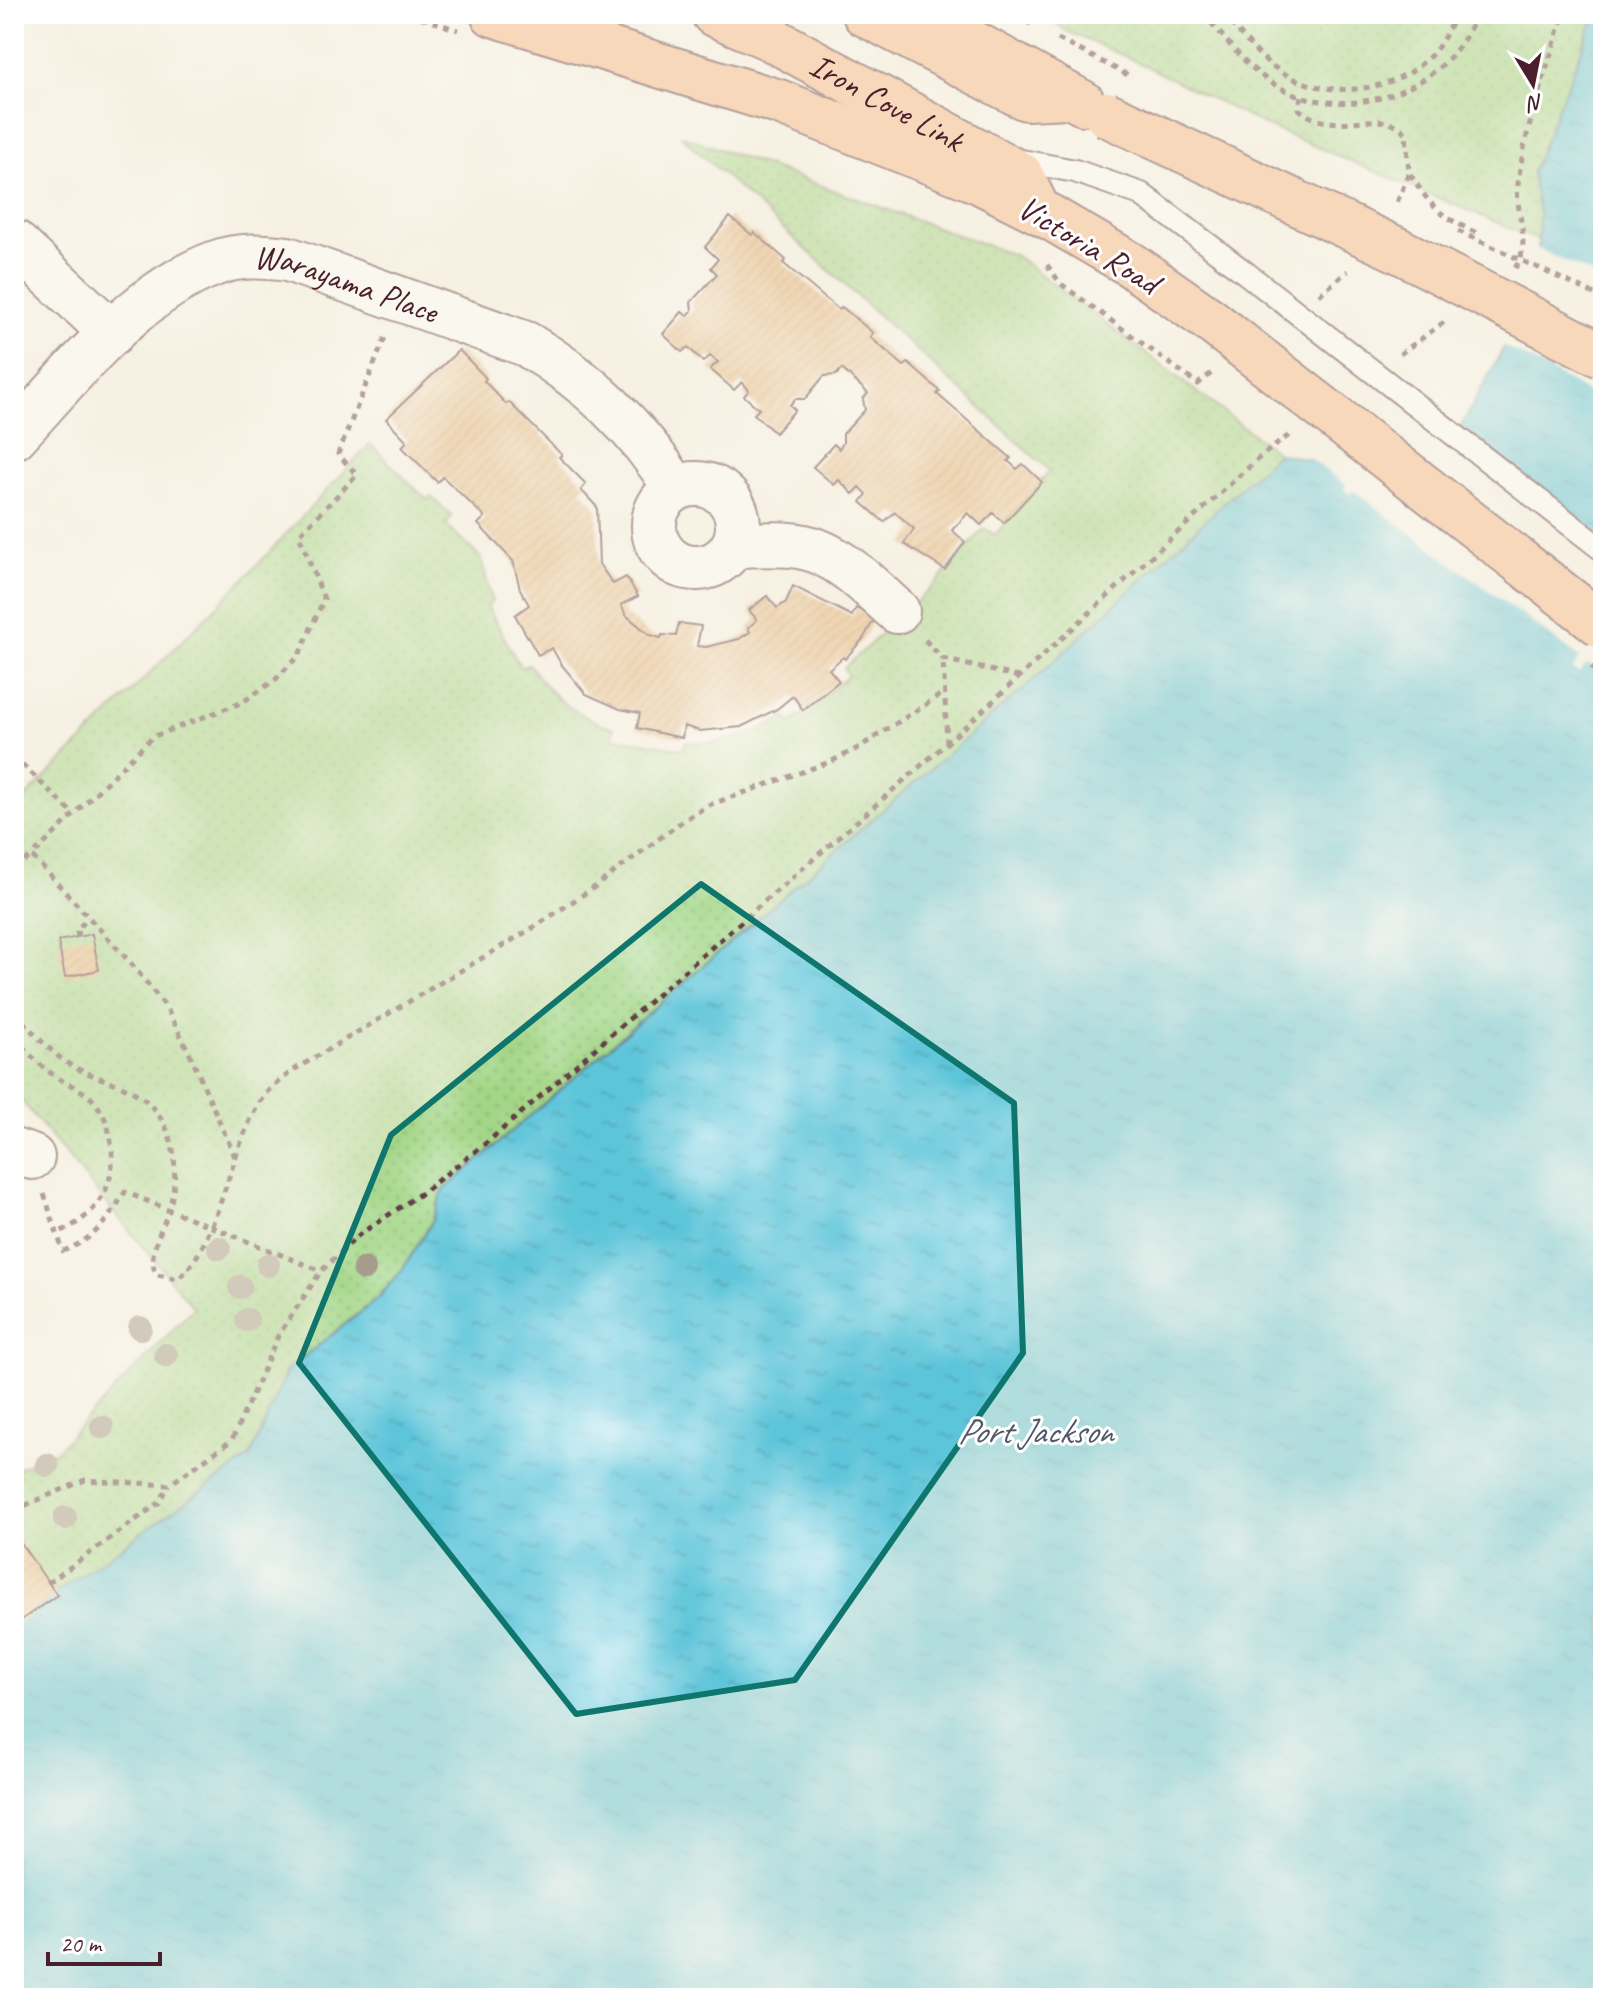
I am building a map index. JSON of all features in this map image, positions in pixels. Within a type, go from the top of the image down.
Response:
[{"type":"highway","name":"Victoria Road","points":[[493,14],[779,102],[979,181],[1043,213],[1130,264],[1211,321],[1603,626]]},
{"type":"highway","name":"Iron Cove Link","points":[[714,14],[770,38],[1020,174],[1043,213]]},
{"type":"highway","name":"Iron Cove Link","points":[[865,14],[1026,98],[1087,105]]},
{"type":"highway","points":[[920,14],[1087,105],[1398,250],[1603,356]]},
{"type":"street","points":[[14,242],[112,333]]},
{"type":"street","name":"Warayama Place","points":[[14,437],[112,333],[145,303],[217,262],[258,255],[288,259],[400,298],[526,344],[550,357],[630,426],[676,489]]},
{"type":"street","points":[[702,484],[726,496],[738,519],[734,545],[725,557],[713,565],[685,567],[661,551],[653,524],[665,498],[676,489],[702,484]]},
{"type":"street","points":[[734,545],[806,547],[834,560],[897,611]]},
{"type":"lane","points":[[985,154],[1075,171],[1141,194],[1603,550]]},
{"type":"path","points":[[1016,14],[1036,28]]},
{"type":"path","points":[[1204,14],[1263,77],[1301,96],[1339,103],[1362,102],[1415,86],[1436,71],[1456,49],[1476,14]]},
{"type":"path","points":[[1223,14],[1263,59],[1281,72],[1313,86],[1347,89],[1393,81],[1416,68],[1436,51],[1455,14]]},
{"type":"path","points":[[1511,274],[1521,260],[1523,235],[1517,186],[1525,147],[1564,14]]},
{"type":"path","points":[[1049,34],[1128,75]]},
{"type":"path","points":[[1301,96],[1299,109],[1309,118],[1338,124],[1389,121],[1406,133],[1409,173],[1392,218]]},
{"type":"path","points":[[1409,173],[1426,199],[1443,217],[1481,235]]},
{"type":"path","points":[[1313,299],[1336,284],[1356,264]]},
{"type":"path","points":[[1061,284],[1198,384],[1221,366]]},
{"type":"path","points":[[14,868],[32,856],[152,737],[243,702],[276,679],[299,655],[324,599],[299,535],[357,475],[338,454],[400,298]]},
{"type":"path","points":[[1395,358],[1459,312]]},
{"type":"path","points":[[48,1583],[159,1503],[169,1485],[232,1440],[278,1336],[321,1271],[360,1234],[423,1192],[491,1139],[947,743],[1260,457],[1296,430]]},
{"type":"path","points":[[947,743],[943,659],[1020,677]]},
{"type":"path","points":[[14,1013],[66,1062],[137,1092],[155,1110],[168,1131],[174,1175],[169,1210],[153,1258],[153,1268],[157,1275],[178,1279],[187,1271],[211,1225],[251,1117],[265,1093],[292,1071],[536,926],[709,805],[830,762],[858,748],[945,692]]},
{"type":"path","points":[[14,756],[73,814]]},
{"type":"path","points":[[32,856],[130,962],[166,1007],[236,1158]]},
{"type":"path","points":[[78,937],[77,929],[89,918]]},
{"type":"path","points":[[14,1038],[53,1075],[90,1096],[109,1128],[110,1184],[102,1200],[74,1227],[56,1233],[63,1251],[82,1244],[101,1228],[125,1192],[321,1271]]},
{"type":"path","points":[[14,1510],[85,1480],[169,1485]]},
{"type":"highlighted area","points":[[701,884],[1014,1103],[1023,1353],[795,1680],[576,1714],[299,1363],[391,1135]]},
{"type":"green space","points":[[1044,14],[1596,14],[1532,172],[1539,214],[1538,240],[1260,123],[1136,61],[1066,31]]},
{"type":"green space","points":[[680,135],[1016,256],[1278,453],[1038,676],[443,1191],[433,1220],[401,1272],[376,1300],[287,1370],[250,1457],[14,1622],[14,1470],[56,1451],[194,1308],[14,1092],[14,809],[246,577],[370,444],[427,500],[431,497],[452,516],[446,525],[481,558],[492,602],[487,606],[521,668],[529,664],[546,687],[565,704],[587,718],[614,728],[613,737],[683,749],[686,742],[726,741],[761,730],[785,717],[792,723],[848,676],[844,668],[937,583],[984,528],[995,535],[1050,471]]},
{"type":"water","name":"Port Jackson","points":[[1596,14],[1603,14],[1603,1998],[14,1998],[14,1622],[250,1457],[287,1370],[376,1300],[401,1272],[433,1220],[443,1191],[1038,676],[1278,453],[1430,484],[1537,286],[1539,214],[1532,172]]},
{"type":"pier","points":[[1534,247],[1603,279],[1603,402],[1501,345],[1533,285]]},
{"type":"pier","points":[[1457,426],[1603,540],[1603,675],[1587,663],[1579,673],[1573,668],[1580,658],[1353,490],[1350,494],[1344,489],[1346,485],[1304,454],[1427,479]]},
{"type":"building","points":[[730,217],[752,235],[754,232],[786,260],[783,263],[839,310],[842,307],[873,333],[870,337],[904,366],[908,363],[940,391],[937,394],[1011,458],[1008,461],[1017,469],[1023,464],[1042,482],[1004,523],[993,513],[981,525],[968,513],[952,530],[965,542],[945,570],[904,544],[914,529],[895,512],[884,522],[861,502],[867,494],[860,487],[853,494],[839,480],[834,485],[813,467],[834,444],[839,449],[843,434],[865,410],[863,399],[868,393],[842,369],[836,375],[824,376],[805,399],[795,399],[790,405],[795,410],[775,433],[754,414],[759,409],[744,396],[749,390],[742,382],[734,390],[710,369],[718,362],[710,356],[703,362],[688,347],[682,352],[663,334],[682,312],[687,316],[692,311],[691,302],[717,274],[711,268],[718,259],[705,247]]},
{"type":"building","points":[[459,350],[486,378],[484,381],[562,455],[559,457],[586,484],[581,490],[597,507],[599,564],[613,584],[626,577],[638,596],[621,605],[626,615],[650,635],[661,638],[662,635],[676,636],[679,623],[701,626],[697,646],[706,647],[739,639],[750,632],[748,628],[757,620],[749,610],[767,596],[777,608],[786,602],[793,586],[852,616],[856,608],[875,618],[863,639],[845,659],[843,657],[829,669],[839,681],[803,710],[793,696],[777,709],[741,727],[700,731],[684,726],[682,738],[637,728],[640,713],[620,709],[586,694],[552,648],[538,655],[515,615],[529,605],[520,589],[513,561],[478,524],[485,517],[443,477],[437,482],[402,447],[407,441],[386,419]]},
{"type":"building","points":[[92,934],[99,970],[65,977],[58,941]]},
{"type":"building","points":[[17,1538],[57,1595],[14,1625],[14,1540]]}]
